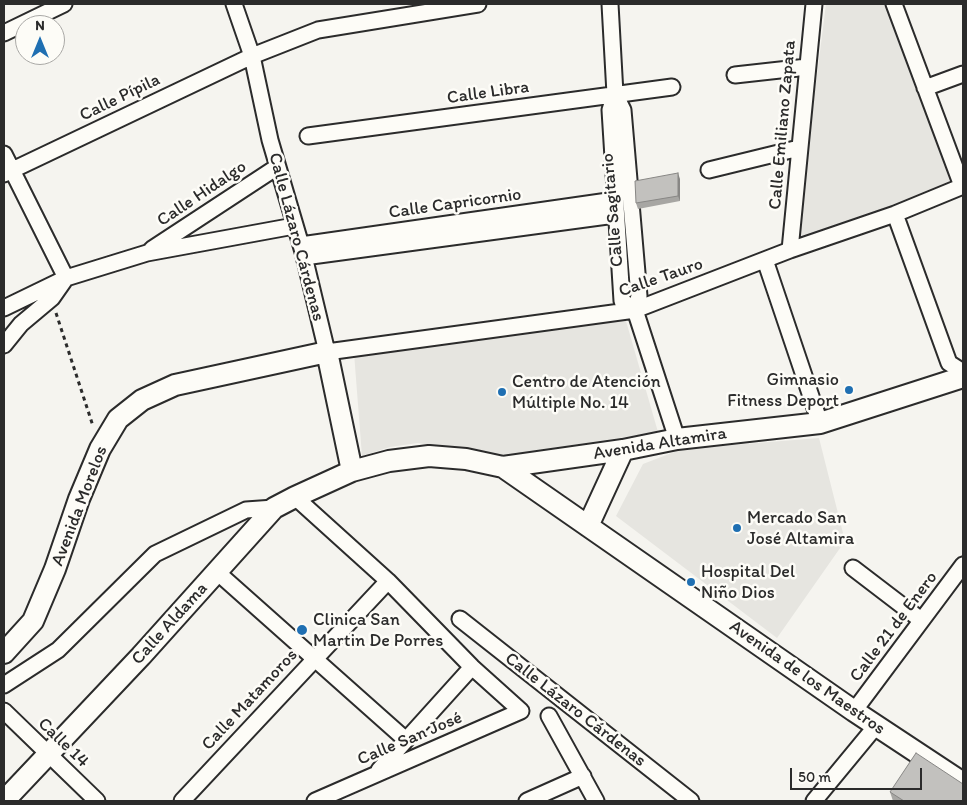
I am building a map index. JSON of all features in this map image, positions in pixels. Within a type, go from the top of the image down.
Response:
[{"type":"main road","name":"Avenida Morelos","points":[[4,653],[33,621],[55,570],[79,499],[100,449],[118,419],[142,400],[174,384],[327,352]]},
{"type":"main road","name":"Calle Lázaro Cárdenas","points":[[327,352],[352,471]]},
{"type":"main road","name":"Avenida Altamira","points":[[352,471],[389,461],[430,456],[466,459],[503,467],[623,450],[677,440],[820,423],[963,377]]},
{"type":"main road","points":[[588,526],[623,450]]},
{"type":"main road","name":"Avenida de los Maestros","points":[[503,467],[854,712],[963,783]]},
{"type":"main road","name":"Calle Aldama","points":[[4,801],[48,756],[274,508],[295,496],[352,471]]},
{"type":"street","points":[[4,33],[64,4]]},
{"type":"street","name":"Calle Lázaro Cárdenas","points":[[234,4],[252,56],[277,167],[302,251],[327,352]]},
{"type":"street","name":"Calle Pípila","points":[[7,173],[252,56],[318,30],[478,4]]},
{"type":"street","name":"Calle Sagitario","points":[[610,4],[615,94],[610,110],[622,301],[635,310],[639,296],[623,110],[615,94]]},
{"type":"street","name":"Calle Emiliano Zapata","points":[[790,250],[814,4]]},
{"type":"street","points":[[894,4],[963,186]]},
{"type":"street","points":[[735,75],[807,67]]},
{"type":"street","points":[[925,88],[963,74]]},
{"type":"street","name":"Calle Libra","points":[[308,136],[672,87]]},
{"type":"street","points":[[710,170],[799,148]]},
{"type":"street","points":[[4,154],[7,173],[66,278],[52,298],[21,324],[4,345]]},
{"type":"street","name":"Calle Hidalgo","points":[[147,253],[277,167]]},
{"type":"street","name":"Calle Tauro","points":[[327,352],[635,310],[790,250],[895,214],[963,186]]},
{"type":"street","name":"Calle Capricornio","points":[[302,251],[615,208]]},
{"type":"street","points":[[895,214],[949,363],[963,372]]},
{"type":"street","name":"Calle Hidalgo","points":[[4,308],[66,278],[147,253],[294,226]]},
{"type":"street","points":[[765,260],[820,423]]},
{"type":"street","points":[[635,310],[677,440]]},
{"type":"street","name":"Calle Lázaro Cárdenas","points":[[295,496],[388,581],[472,667],[521,712]]},
{"type":"street","points":[[4,685],[58,650],[155,554],[246,510],[274,508]]},
{"type":"street","name":"Calle 21 de Enero","points":[[854,712],[963,565]]},
{"type":"street","points":[[853,568],[921,620]]},
{"type":"street","points":[[217,572],[406,740]]},
{"type":"street","name":"Calle Matamoros","points":[[182,801],[388,581]]},
{"type":"street","name":"Calle Lázaro Cárdenas","points":[[460,619],[691,801]]},
{"type":"street","points":[[375,774],[472,667]]},
{"type":"street","name":"Calle 14","points":[[4,711],[48,756],[97,801]]},
{"type":"street","name":"Calle San José","points":[[315,801],[521,712]]},
{"type":"street","points":[[548,716],[596,801]]},
{"type":"street","points":[[814,801],[876,726]]},
{"type":"street","points":[[527,801],[583,776]]},
{"type":"path","points":[[52,298],[100,449]]},
{"type":"shaded area","points":[[826,4],[887,4],[952,184],[796,242]]},
{"type":"shaded area","name":"Centro de Atención Múltiple No. 14","points":[[624,314],[658,432],[501,456],[418,443],[390,447],[362,456],[354,353]]},
{"type":"shaded area","name":"Mercado San José Altamira","points":[[819,438],[845,541],[777,638],[616,516],[643,464],[682,449]]},
{"type":"building","points":[[678,173],[678,196],[636,203],[635,181]]},
{"type":"building","points":[[916,753],[963,784],[963,801],[904,801],[890,792]]},
{"type":"place","name":"Gimnasio Fitness Deport","points":[[849,390]]},
{"type":"place","name":"Centro de Atención Múltiple No. 14","points":[[502,392]]},
{"type":"place","name":"Mercado San José Altamira","points":[[737,528]]},
{"type":"place","name":"Hospital Del Niño Dios","points":[[691,582]]},
{"type":"place","name":"Clinica San Martin De Porres","points":[[302,630]]}]
